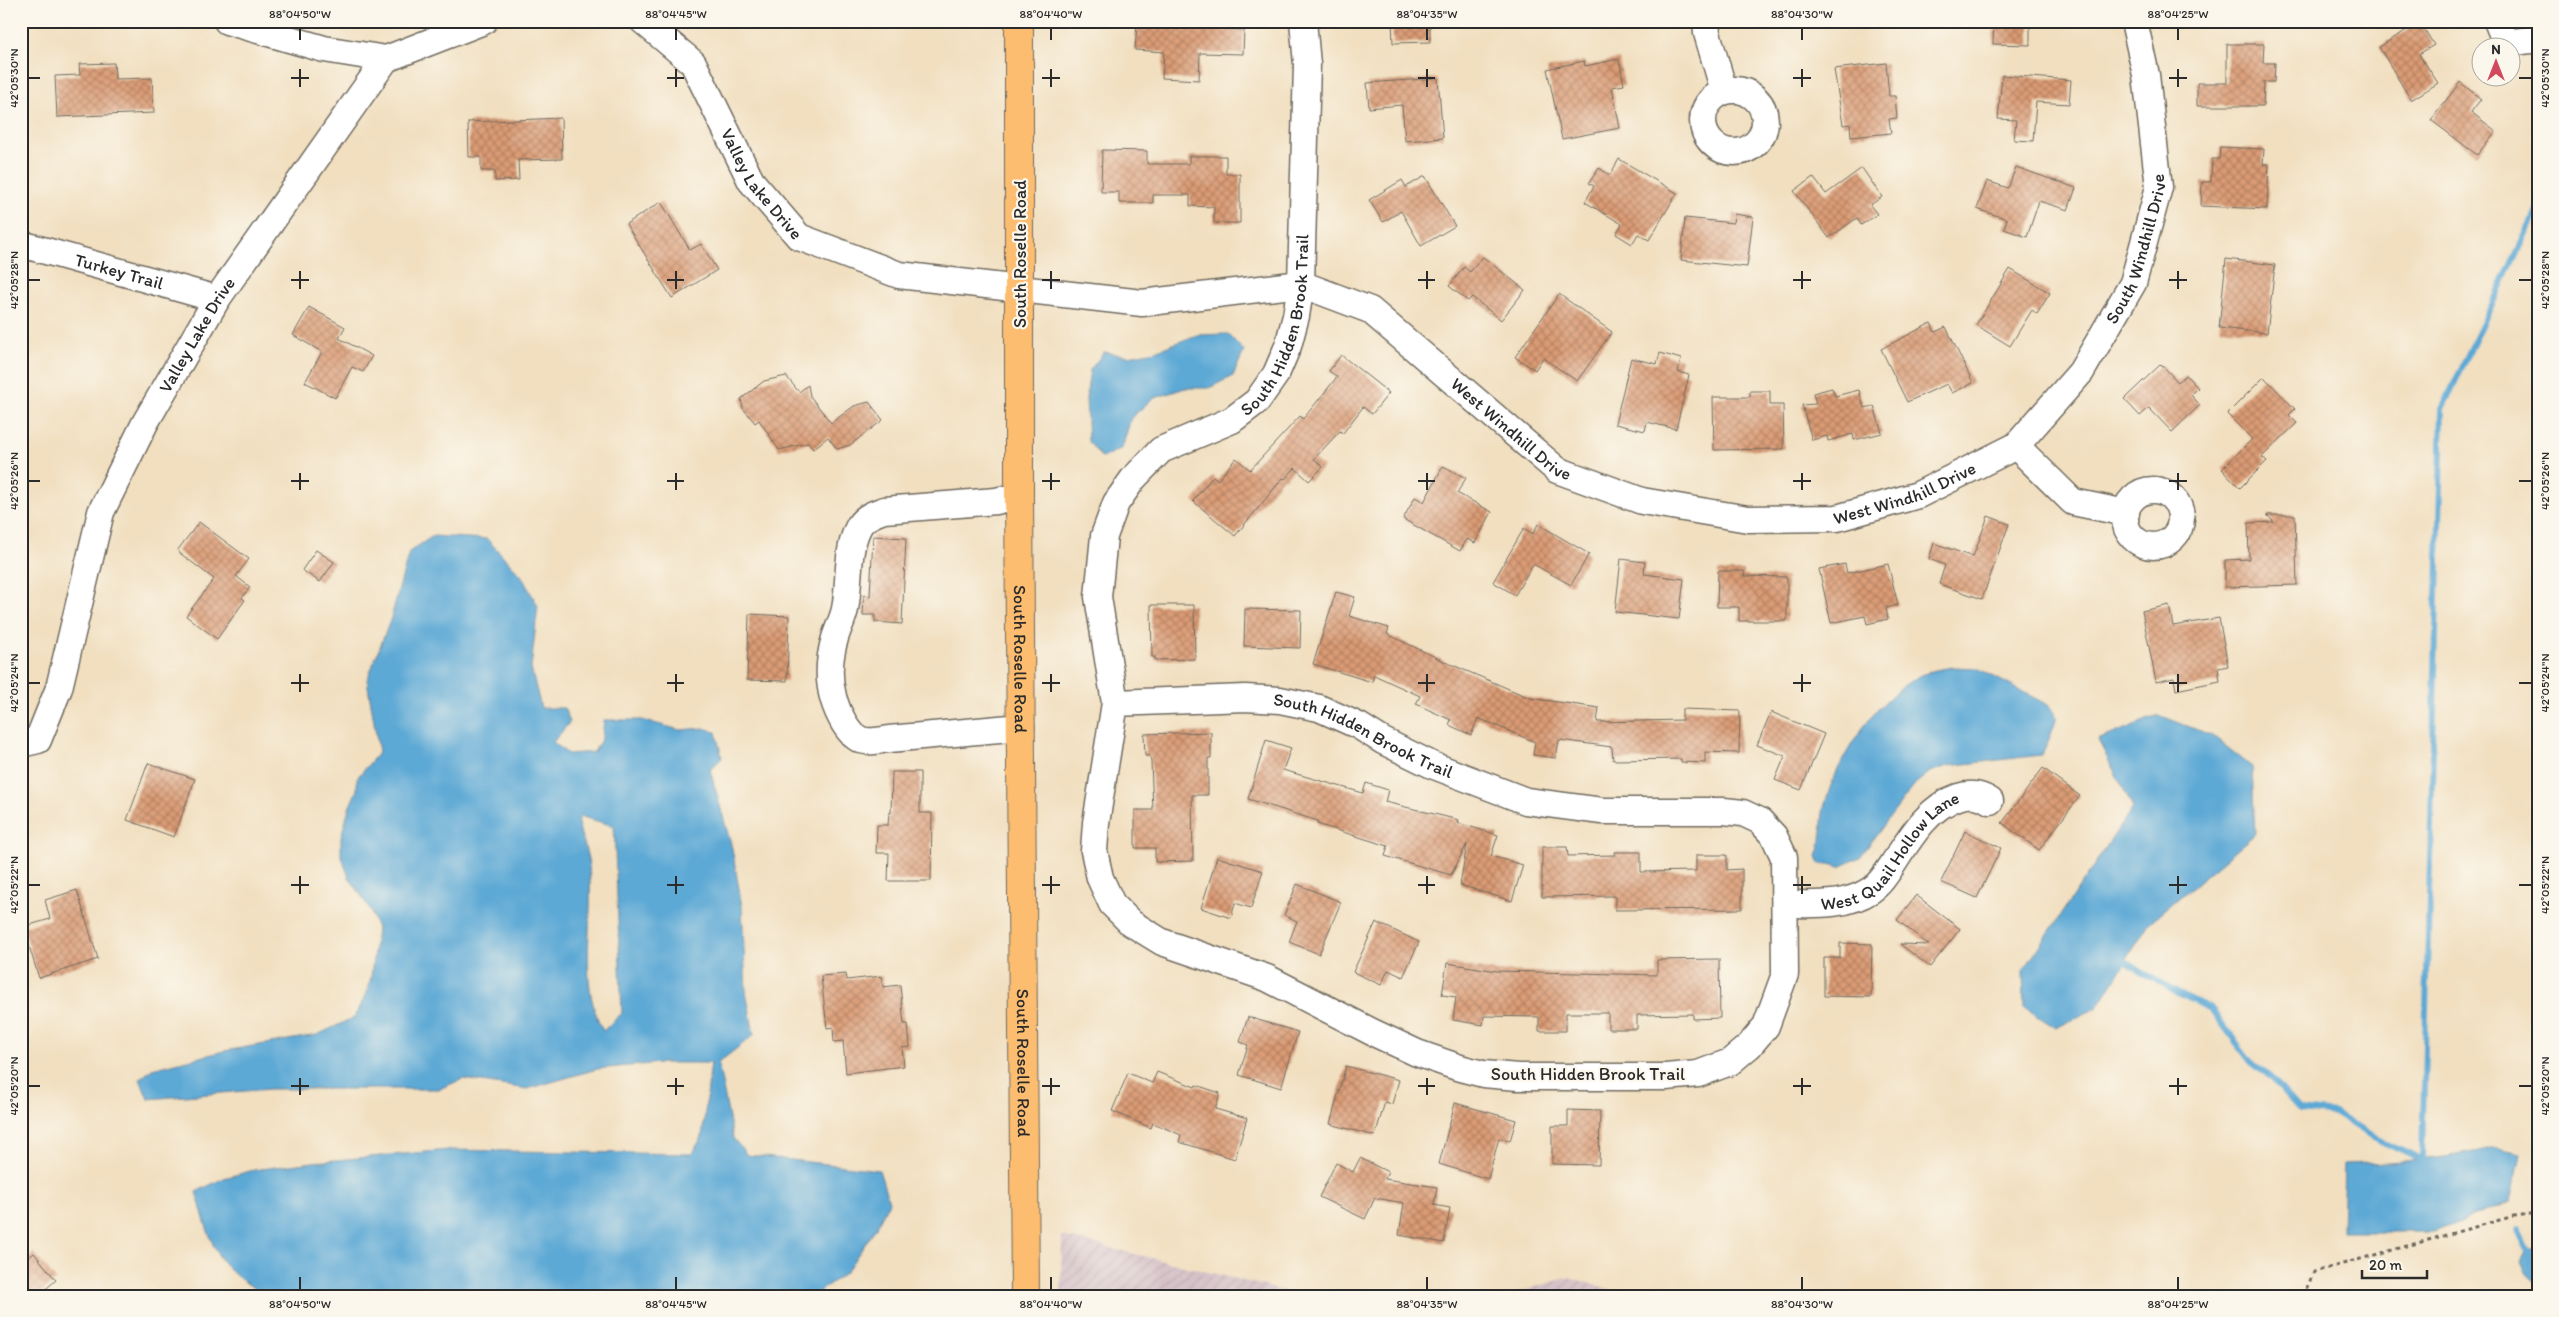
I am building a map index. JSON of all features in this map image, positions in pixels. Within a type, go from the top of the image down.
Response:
[{"type":"main road","name":"South Roselle Road","points":[[1019,21],[1020,727],[1025,1296]]},
{"type":"street","points":[[228,21],[324,48],[386,59],[484,21]]},
{"type":"street","name":"Valley Lake Drive","points":[[643,21],[693,63],[751,181],[799,237],[899,275],[1020,288]]},
{"type":"street","name":"South Hidden Brook Trail","points":[[1115,703],[1246,698],[1280,700],[1319,708],[1432,765],[1526,801],[1602,811],[1724,810],[1743,813],[1760,821],[1774,836],[1784,857],[1786,904],[1785,974],[1778,998],[1766,1026],[1749,1046],[1730,1062],[1698,1074],[1666,1077],[1518,1077],[1484,1074],[1460,1068],[1418,1053],[1372,1032],[1267,978],[1162,942],[1131,923],[1112,904],[1100,878],[1094,851],[1096,823],[1115,703],[1098,597],[1104,536],[1116,503],[1133,479],[1161,450],[1232,420],[1257,401],[1276,374],[1288,346],[1296,316],[1301,284],[1307,64],[1303,21]]},
{"type":"street","points":[[1706,21],[1706,33],[1724,91]]},
{"type":"street","name":"South Windhill Drive","points":[[2016,446],[2081,372],[2134,283],[2159,187],[2146,75],[2134,21]]},
{"type":"street","points":[[2496,21],[2506,44],[2538,38]]},
{"type":"street","name":"Valley Lake Drive","points":[[29,742],[59,688],[101,512],[145,423],[217,299],[386,59]]},
{"type":"street","name":"Turkey Trail","points":[[21,244],[217,299]]},
{"type":"street","name":"West Windhill Drive","points":[[1020,288],[1142,303],[1301,284],[1370,310],[1557,470],[1642,501],[1748,519],[1837,518],[1918,495],[2016,446]]},
{"type":"street","points":[[2016,446],[2074,502],[2126,513]]},
{"type":"street","points":[[1019,496],[996,501],[884,510],[871,515],[860,524],[854,540],[845,610],[834,640],[829,690],[839,715],[853,736],[868,743],[889,739],[1020,727]]},
{"type":"street","name":"West Quail Hollow Lane","points":[[1786,904],[1837,903],[1856,899],[1873,889],[1916,829],[1948,800],[1966,794],[1982,795],[1990,802]]},
{"type":"path","points":[[2304,1296],[2314,1272],[2514,1216],[2538,1213]]},
{"type":"shaded area","points":[[1062,1236],[1305,1296],[1061,1296]]},
{"type":"shaded area","points":[[1569,1277],[1632,1296],[1506,1296]]},
{"type":"water","points":[[1228,334],[1244,351],[1233,376],[1209,388],[1185,388],[1152,399],[1131,418],[1122,448],[1102,458],[1088,441],[1086,399],[1090,370],[1104,352],[1129,356],[1155,351],[1197,335]]},
{"type":"water","points":[[433,536],[487,539],[521,575],[538,606],[531,668],[541,708],[564,708],[570,722],[553,742],[568,754],[594,752],[602,738],[604,720],[642,720],[680,730],[704,728],[716,732],[722,758],[710,770],[732,848],[742,907],[746,991],[754,1035],[718,1063],[733,1138],[747,1155],[879,1170],[889,1202],[877,1226],[846,1272],[813,1296],[270,1296],[237,1277],[218,1255],[196,1192],[224,1178],[254,1170],[313,1162],[449,1150],[692,1154],[702,1137],[711,1063],[660,1063],[597,1069],[527,1089],[463,1079],[439,1089],[270,1089],[148,1099],[140,1079],[152,1069],[224,1051],[317,1035],[355,1017],[367,993],[377,929],[371,911],[349,877],[341,856],[341,837],[349,808],[357,790],[357,778],[379,752],[367,680],[391,618],[409,552]],"holes":[[[579,816],[614,826],[622,1013],[603,1031],[590,989],[588,968],[590,881],[587,854],[579,827]]]},
{"type":"water","points":[[1954,667],[1977,668],[2051,708],[2055,714],[2056,721],[2041,755],[1948,766],[1930,772],[1915,784],[1860,857],[1840,867],[1820,864],[1817,856],[1824,808],[1830,789],[1850,747],[1879,708],[1896,692],[1914,679],[1932,671]]},
{"type":"water","points":[[2159,715],[2213,736],[2252,767],[2255,834],[2149,923],[2098,1007],[2056,1028],[2024,1007],[2023,971],[2133,807],[2098,740]]},
{"type":"water","points":[[2492,1148],[2520,1154],[2510,1202],[2434,1232],[2342,1232],[2344,1164],[2437,1158]]},
{"type":"water","points":[[2527,1249],[2538,1249],[2538,1284],[2527,1274],[2521,1261]]},
{"type":"building","points":[[1392,21],[1430,21],[1430,42],[1393,43]]},
{"type":"building","points":[[1994,21],[2030,21],[2030,45],[1993,44]]},
{"type":"building","points":[[2420,22],[2434,45],[2419,54],[2438,83],[2411,100],[2379,47]]},
{"type":"building","points":[[1137,23],[1244,30],[1243,54],[1200,53],[1199,80],[1162,78],[1164,52],[1135,50]]},
{"type":"building","points":[[2227,44],[2264,44],[2263,63],[2275,63],[2274,82],[2264,82],[2263,106],[2197,106],[2197,83],[2227,83]]},
{"type":"building","points":[[1619,59],[1624,85],[1612,87],[1620,128],[1562,139],[1547,69],[1584,61],[1585,66]]},
{"type":"building","points":[[114,63],[115,79],[152,78],[154,113],[57,117],[55,76],[80,75],[79,64]]},
{"type":"building","points":[[1886,63],[1889,96],[1895,96],[1897,118],[1889,119],[1891,133],[1851,137],[1850,124],[1843,125],[1834,69]]},
{"type":"building","points":[[2002,75],[2071,80],[2069,104],[2036,102],[2033,141],[2014,140],[2016,120],[1998,119]]},
{"type":"building","points":[[1438,78],[1443,138],[1405,141],[1402,105],[1369,108],[1367,83]]},
{"type":"building","points":[[2460,82],[2481,99],[2471,112],[2496,131],[2477,155],[2431,120]]},
{"type":"building","points":[[561,118],[562,159],[518,160],[519,180],[495,181],[495,171],[481,171],[481,157],[469,157],[468,122]]},
{"type":"building","points":[[2220,147],[2264,149],[2263,164],[2269,164],[2267,209],[2201,206],[2202,182],[2211,182],[2212,159],[2219,159]]},
{"type":"building","points":[[1102,150],[1147,151],[1147,164],[1189,164],[1189,156],[1226,156],[1226,174],[1240,174],[1240,223],[1214,223],[1214,207],[1190,206],[1190,195],[1153,195],[1153,203],[1119,203],[1119,192],[1101,192]]},
{"type":"building","points":[[1619,159],[1677,193],[1649,240],[1638,234],[1632,244],[1616,234],[1622,224],[1585,202],[1594,186],[1589,183],[1599,168],[1610,175]]},
{"type":"building","points":[[2016,167],[2076,188],[2068,210],[2039,201],[2027,237],[2004,229],[2007,219],[1977,209],[1987,181],[2008,188]]},
{"type":"building","points":[[1862,168],[1882,197],[1870,205],[1877,214],[1861,225],[1857,218],[1829,238],[1794,191],[1813,177],[1826,194]]},
{"type":"building","points":[[1425,176],[1455,226],[1421,246],[1401,211],[1383,222],[1369,200],[1402,180],[1406,187]]},
{"type":"building","points":[[661,202],[690,250],[701,244],[717,270],[672,298],[626,224]]},
{"type":"building","points":[[1734,214],[1753,217],[1747,267],[1681,260],[1685,218],[1733,223]]},
{"type":"building","points":[[1483,257],[1525,290],[1501,320],[1472,297],[1468,301],[1449,286],[1464,267],[1470,272]]},
{"type":"building","points":[[2226,259],[2275,265],[2267,333],[2219,328]]},
{"type":"building","points":[[2010,269],[2050,293],[2037,314],[2032,310],[2010,346],[1976,325]]},
{"type":"building","points":[[1559,294],[1612,332],[1577,381],[1543,358],[1535,370],[1515,357]]},
{"type":"building","points":[[309,307],[345,327],[339,338],[372,356],[363,372],[352,367],[335,398],[305,382],[322,352],[293,335]]},
{"type":"building","points":[[1931,323],[1935,332],[1946,327],[1973,383],[1952,393],[1947,384],[1907,402],[1881,349]]},
{"type":"building","points":[[1660,353],[1681,359],[1678,372],[1689,375],[1676,429],[1647,422],[1645,431],[1615,424],[1631,358],[1657,364]]},
{"type":"building","points":[[1341,355],[1389,393],[1372,414],[1363,407],[1343,433],[1340,431],[1314,459],[1323,467],[1309,481],[1295,468],[1285,479],[1283,478],[1235,536],[1193,501],[1213,476],[1218,480],[1236,458],[1250,470],[1300,416],[1303,419],[1337,377],[1329,371]]},
{"type":"building","points":[[2161,364],[2178,382],[2186,375],[2198,388],[2191,395],[2200,405],[2172,432],[2149,408],[2140,416],[2124,399]]},
{"type":"building","points":[[786,376],[799,392],[808,385],[810,396],[831,423],[854,406],[869,402],[883,420],[850,445],[837,449],[828,437],[813,449],[808,443],[779,450],[759,420],[755,423],[743,408],[741,399],[764,381]]},
{"type":"building","points":[[2264,377],[2295,409],[2289,415],[2297,423],[2262,457],[2267,461],[2240,488],[2222,469],[2252,439],[2227,414]]},
{"type":"building","points":[[1832,388],[1835,396],[1859,390],[1864,408],[1874,406],[1882,433],[1854,440],[1853,434],[1828,441],[1827,436],[1812,440],[1802,405],[1816,404],[1813,393]]},
{"type":"building","points":[[1750,391],[1770,391],[1770,405],[1783,405],[1784,449],[1714,450],[1713,397],[1750,397]]},
{"type":"building","points":[[1443,466],[1466,478],[1457,493],[1492,512],[1475,543],[1467,539],[1460,551],[1403,519],[1415,497],[1424,502]]},
{"type":"building","points":[[2267,515],[2295,515],[2297,585],[2225,587],[2225,560],[2249,559],[2248,523],[2274,522]]},
{"type":"building","points":[[1988,516],[2009,524],[1982,599],[1939,584],[1945,565],[1929,559],[1934,543],[1973,557]]},
{"type":"building","points":[[199,522],[249,559],[236,576],[250,587],[242,598],[245,600],[217,639],[186,616],[214,579],[177,551]]},
{"type":"building","points":[[1538,524],[1589,554],[1571,585],[1533,564],[1515,595],[1493,582],[1524,528],[1533,534]]},
{"type":"building","points":[[873,536],[906,538],[902,624],[875,622],[875,615],[863,615],[864,595],[870,596]]},
{"type":"building","points":[[316,550],[334,562],[320,582],[302,570]]},
{"type":"building","points":[[1621,559],[1645,562],[1644,574],[1684,579],[1679,619],[1615,612]]},
{"type":"building","points":[[1845,564],[1847,573],[1888,564],[1898,605],[1886,608],[1888,619],[1867,624],[1865,616],[1831,623],[1819,569]]},
{"type":"building","points":[[1718,571],[1744,571],[1744,576],[1787,577],[1787,621],[1739,621],[1739,607],[1717,607]]},
{"type":"building","points":[[1336,592],[1355,597],[1349,616],[1389,628],[1387,634],[1448,663],[1530,698],[1599,708],[1597,722],[1682,720],[1682,709],[1740,711],[1739,753],[1705,752],[1705,763],[1681,762],[1681,759],[1613,760],[1612,747],[1559,740],[1556,758],[1533,755],[1535,742],[1478,718],[1471,735],[1449,725],[1451,720],[1416,704],[1420,696],[1374,675],[1372,682],[1313,664]]},
{"type":"building","points":[[1151,605],[1194,605],[1195,659],[1155,660],[1155,657],[1152,657]]},
{"type":"building","points":[[2169,605],[2173,626],[2219,618],[2228,666],[2218,668],[2220,681],[2176,690],[2174,678],[2156,682],[2142,611]]},
{"type":"building","points":[[1245,609],[1301,610],[1300,648],[1244,646]]},
{"type":"building","points":[[749,614],[789,616],[787,681],[747,680]]},
{"type":"building","points":[[1771,712],[1824,734],[1801,790],[1775,780],[1785,756],[1757,745]]},
{"type":"building","points":[[1211,732],[1211,758],[1208,758],[1208,795],[1192,795],[1193,861],[1155,862],[1155,848],[1135,848],[1135,810],[1153,810],[1151,762],[1150,756],[1145,756],[1144,734]]},
{"type":"building","points":[[1266,740],[1291,748],[1283,770],[1363,793],[1366,783],[1388,790],[1385,802],[1459,820],[1458,823],[1498,835],[1491,856],[1523,865],[1512,901],[1460,885],[1467,844],[1451,875],[1385,856],[1388,846],[1317,824],[1318,821],[1248,799]]},
{"type":"building","points":[[148,763],[195,779],[174,837],[127,820]]},
{"type":"building","points":[[2043,768],[2080,796],[2039,850],[2002,823]]},
{"type":"building","points":[[892,772],[920,772],[920,813],[932,813],[931,881],[888,881],[889,853],[876,853],[877,825],[888,825],[889,813],[891,813]]},
{"type":"building","points":[[1965,831],[2001,848],[1977,898],[1941,882]]},
{"type":"building","points":[[1542,847],[1567,847],[1568,856],[1615,855],[1615,852],[1641,852],[1641,872],[1696,871],[1696,855],[1727,855],[1727,870],[1742,869],[1742,909],[1615,910],[1615,896],[1542,897]]},
{"type":"building","points":[[1217,857],[1263,871],[1251,908],[1235,903],[1231,918],[1201,908]]},
{"type":"building","points":[[1297,884],[1341,902],[1319,954],[1289,942],[1297,921],[1284,915]]},
{"type":"building","points":[[77,890],[98,959],[39,978],[23,927],[50,919],[45,900]]},
{"type":"building","points":[[1916,895],[1960,929],[1930,967],[1900,944],[1929,945],[1897,920]]},
{"type":"building","points":[[1376,922],[1419,942],[1403,977],[1388,970],[1381,985],[1353,972]]},
{"type":"building","points":[[1840,943],[1872,944],[1871,997],[1824,996],[1824,958],[1840,958]]},
{"type":"building","points":[[1719,959],[1720,1018],[1693,1019],[1693,1014],[1637,1015],[1637,1029],[1608,1029],[1608,1013],[1566,1013],[1566,1031],[1539,1031],[1539,1017],[1484,1016],[1483,1025],[1453,1020],[1456,997],[1442,995],[1447,963],[1497,971],[1657,975],[1657,960]]},
{"type":"building","points":[[846,974],[847,980],[882,976],[883,987],[900,985],[904,1024],[908,1024],[910,1047],[902,1048],[904,1066],[846,1073],[843,1041],[834,1042],[833,1027],[827,1028],[821,976]]},
{"type":"building","points":[[1248,1017],[1298,1032],[1281,1088],[1239,1075],[1248,1045],[1240,1042]]},
{"type":"building","points":[[1346,1066],[1399,1080],[1392,1104],[1385,1102],[1375,1136],[1330,1124]]},
{"type":"building","points":[[1157,1072],[1195,1087],[1196,1085],[1220,1093],[1215,1109],[1247,1118],[1235,1159],[1179,1142],[1181,1135],[1153,1123],[1151,1128],[1112,1111],[1128,1073],[1152,1083]]},
{"type":"building","points":[[1455,1103],[1516,1120],[1510,1141],[1499,1138],[1488,1179],[1439,1164]]},
{"type":"building","points":[[1568,1110],[1600,1111],[1599,1165],[1552,1164],[1552,1126],[1568,1126]]},
{"type":"building","points":[[1360,1158],[1388,1172],[1385,1179],[1437,1187],[1434,1205],[1450,1208],[1444,1243],[1399,1235],[1404,1203],[1375,1198],[1365,1219],[1319,1197],[1336,1163],[1353,1172]]},
{"type":"building","points":[[34,1253],[56,1280],[38,1296],[21,1296],[21,1264]]},
{"type":"waterway","points":[[2422,1160],[2442,409],[2538,208]]},
{"type":"waterway","points":[[2126,962],[2172,990],[2211,1009],[2251,1062],[2271,1078],[2299,1110],[2336,1114],[2377,1139],[2423,1161]]},
{"type":"waterway","points":[[2518,1230],[2527,1249],[2538,1260]]}]
